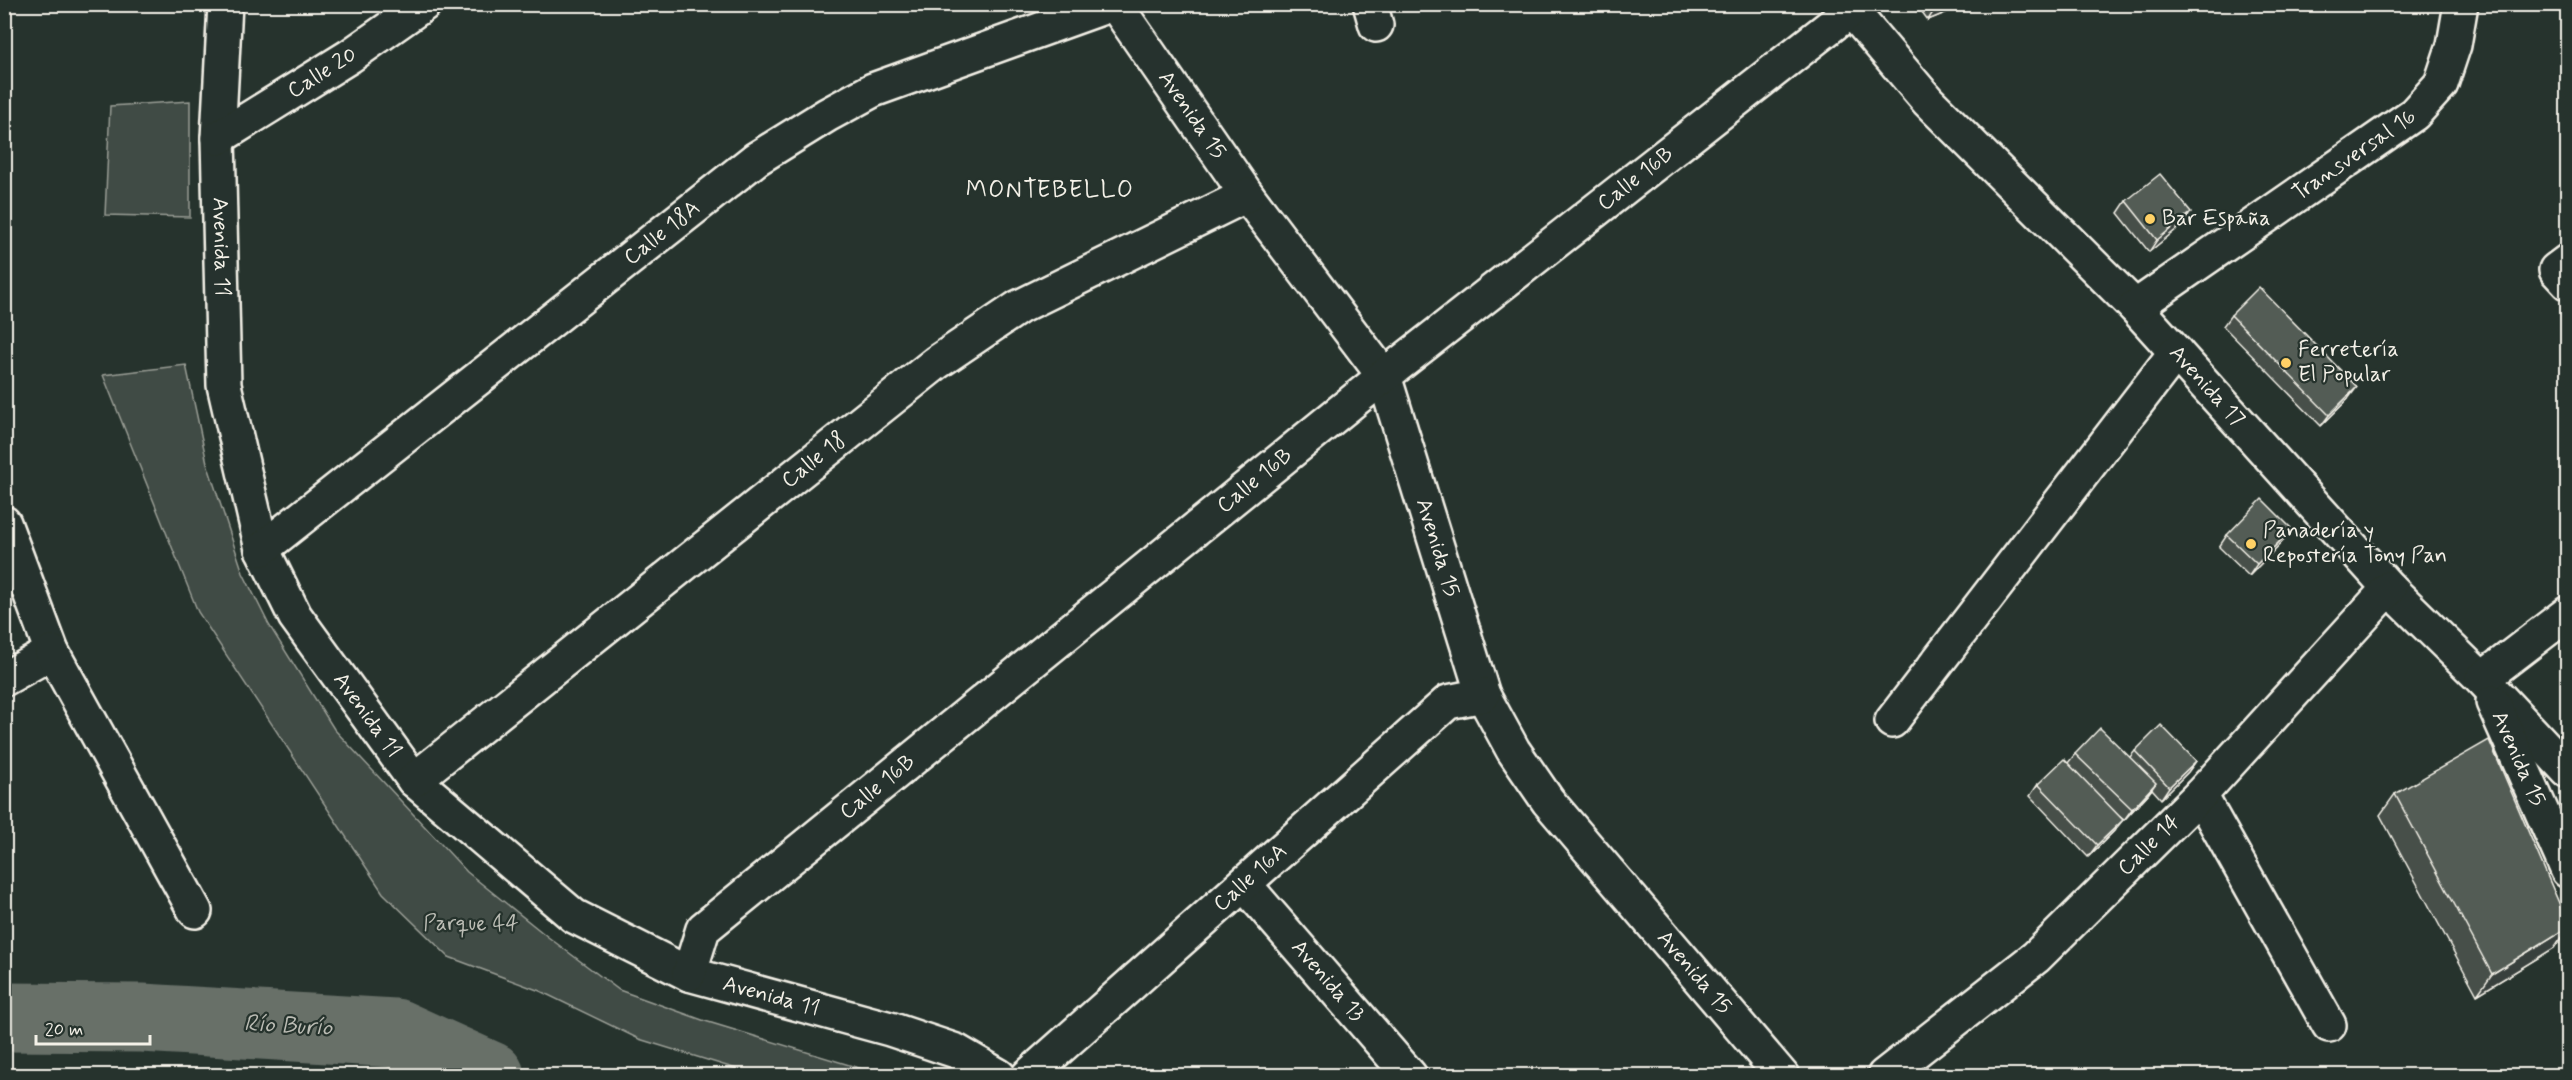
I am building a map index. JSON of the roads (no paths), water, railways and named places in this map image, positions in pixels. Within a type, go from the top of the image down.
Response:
[{"type":"street","name":"Avenida 11","points":[[225,4],[218,138],[224,384],[262,549],[295,616],[414,780],[574,916],[689,974],[891,1029],[956,1052],[999,1076]]},
{"type":"street","name":"Calle 20","points":[[218,138],[351,56],[424,4]]},
{"type":"street","name":"Avenida 15","points":[[1113,4],[1247,195],[1384,376],[1483,695],[1513,750],[1548,801],[1782,1076]]},
{"type":"street","name":"Calle 18A","points":[[262,549],[756,159],[827,115],[873,90],[1113,4]]},
{"type":"street","name":"Transversal 16","points":[[2135,307],[2414,114],[2441,84],[2454,45],[2461,4]]},
{"type":"street","name":"Avenida 17","points":[[1848,8],[1928,101],[2135,307],[2389,588],[2482,679],[2568,771]]},
{"type":"street","name":"Calle 16B","points":[[689,974],[703,929],[1384,376],[1848,8]]},
{"type":"street","name":"Calle 18","points":[[414,780],[936,363],[1019,307],[1247,195]]},
{"type":"street","points":[[1892,722],[2176,352]]},
{"type":"street","points":[[4,523],[52,652],[195,911]]},
{"type":"street","name":"Calle 14","points":[[1884,1076],[2036,957],[2200,795],[2389,588]]},
{"type":"street","points":[[2482,679],[2568,613]]},
{"type":"street","points":[[4,679],[52,652]]},
{"type":"street","name":"Avenida 15","points":[[2482,679],[2568,871]]},
{"type":"street","name":"Calle 16A","points":[[1028,1076],[1448,702],[1483,695]]},
{"type":"street","points":[[2200,795],[2329,1025]]},
{"type":"street","name":"Avenida 13","points":[[1244,884],[1410,1076]]},
{"type":"waterway","name":"Río Burío","points":[[4,1017],[142,1018],[395,1033],[490,1076]]},
{"type":"place","name":"Bar España","points":[[2150,219]]},
{"type":"place","name":"Ferretería El Popular","points":[[2286,363]]},
{"type":"place","name":"Panadería y Repostería Tony Pan","points":[[2251,544]]},
{"type":"district","name":"MONTEBELLO","points":[[1050,190]]},
{"type":"park label","name":"Parque 44","points":[[471,924]]}]
